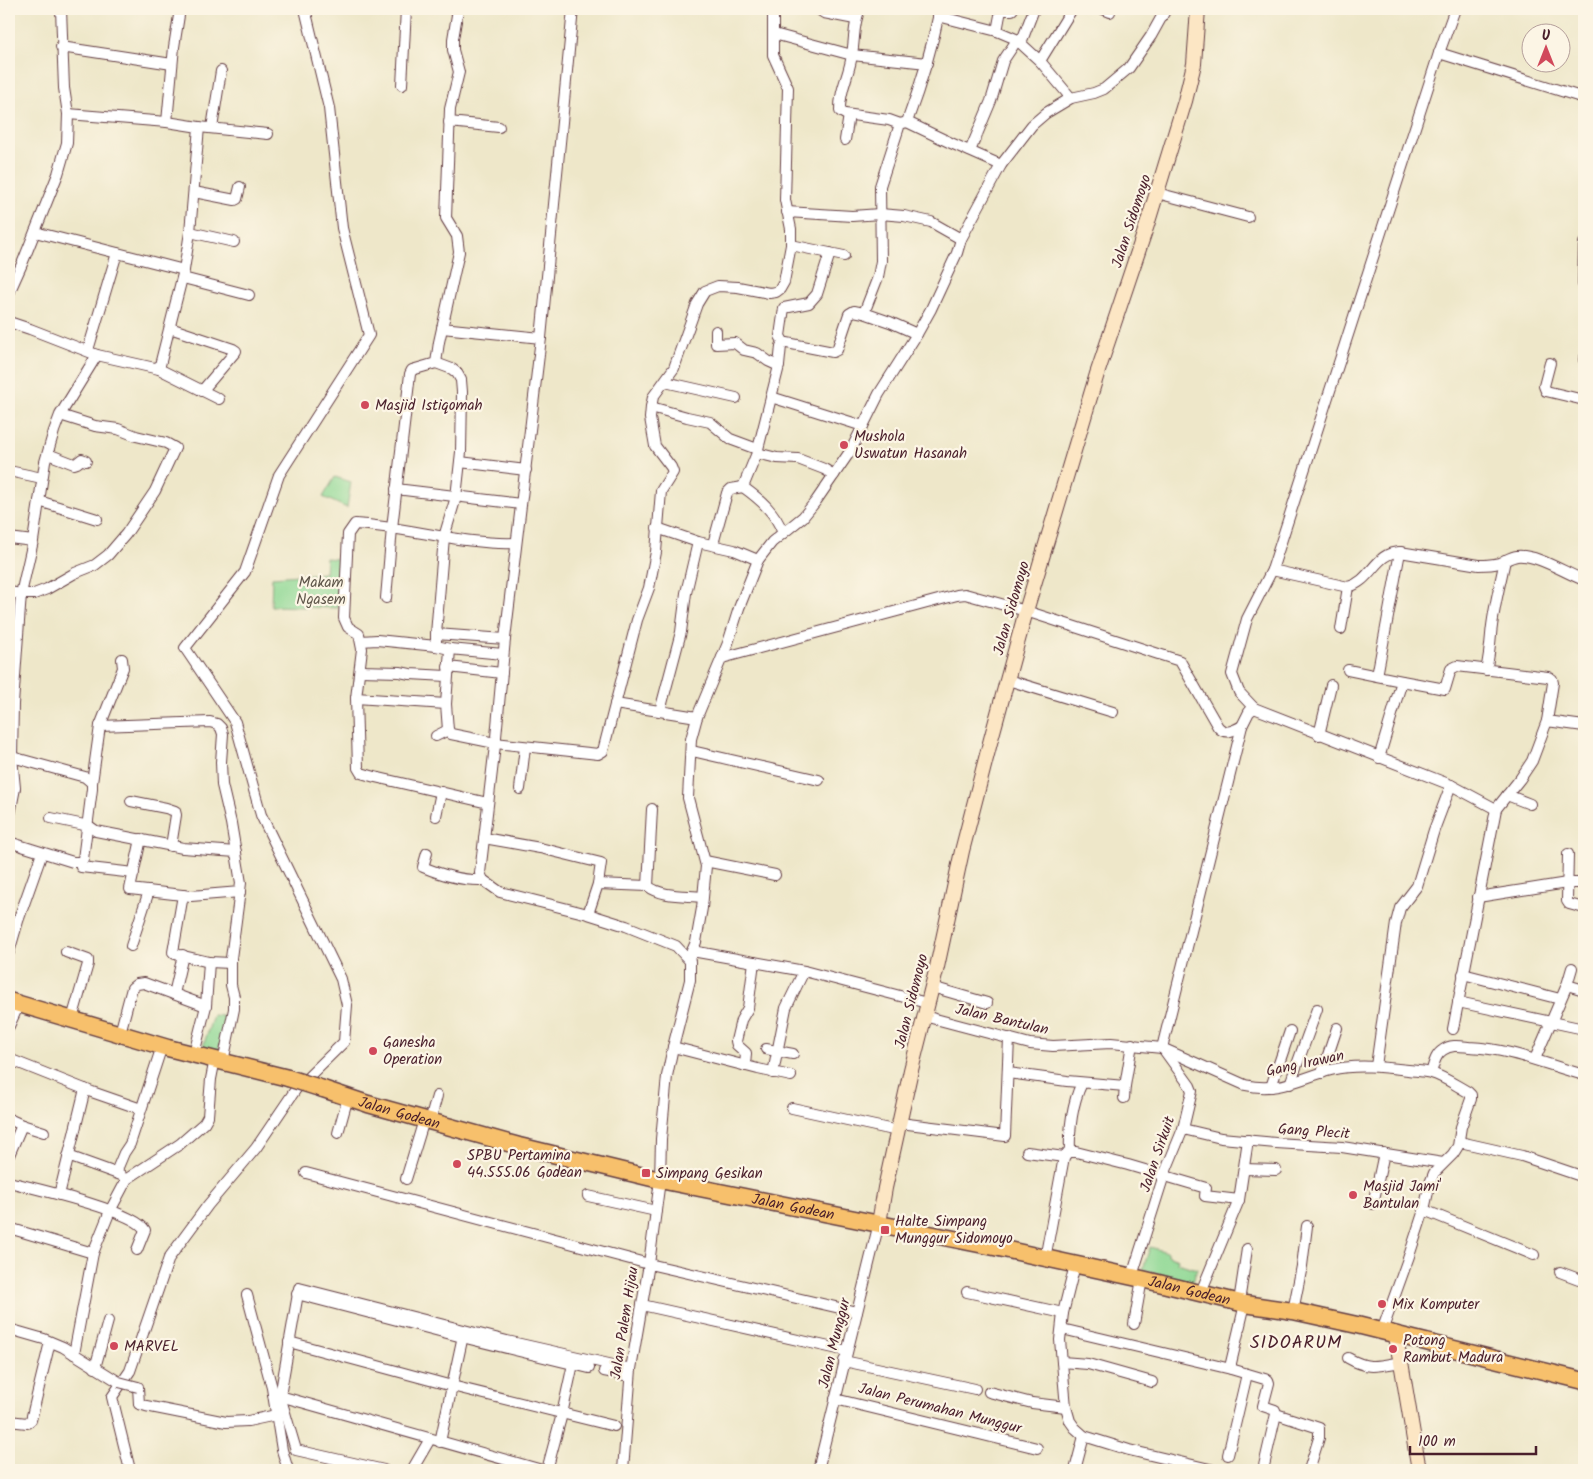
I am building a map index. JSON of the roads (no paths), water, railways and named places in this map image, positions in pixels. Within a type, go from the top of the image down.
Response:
[{"type":"main road","name":"Jalan Sidomoyo","points":[[879,1224],[911,1070],[932,987],[962,851],[1026,610],[1097,374],[1157,193],[1194,64],[1198,9]]},
{"type":"main road","name":"Jalan Godean","points":[[14,1003],[162,1046],[288,1078],[518,1146],[660,1180],[1137,1277],[1242,1303],[1388,1332],[1584,1381]]},
{"type":"main road","points":[[1388,1332],[1401,1362],[1419,1470]]},
{"type":"street","points":[[9,293],[58,174],[67,143],[68,114],[61,47],[61,9]]},
{"type":"street","points":[[167,122],[172,64],[180,9]]},
{"type":"street","points":[[130,1470],[112,1397],[130,1371],[169,1258],[208,1205],[256,1148],[296,1089],[344,1042],[347,1005],[341,979],[261,815],[235,722],[185,648],[245,572],[279,475],[369,335],[342,228],[329,108],[305,9]]},
{"type":"street","points":[[402,85],[406,9]]},
{"type":"street","points":[[436,364],[459,252],[457,236],[446,218],[450,109],[459,72],[453,50],[458,9]]},
{"type":"street","points":[[573,9],[541,338],[480,866],[483,880],[500,892],[588,914],[652,936],[676,946],[691,956]]},
{"type":"street","points":[[450,649],[446,704],[448,730],[451,734],[525,747],[598,754],[603,751],[637,620],[649,588],[656,552],[661,491],[673,472],[655,446],[650,418],[653,397],[674,368],[696,304],[705,291],[718,286],[738,287],[769,294],[780,289],[784,282],[791,245],[785,200],[788,88],[773,55],[773,9]]},
{"type":"street","points":[[821,9],[824,12],[856,19]]},
{"type":"street","points":[[860,9],[856,19],[852,55],[843,84],[840,111],[849,115],[904,123],[1001,165]]},
{"type":"street","points":[[997,32],[1001,10],[1013,9]]},
{"type":"street","points":[[970,150],[992,101],[1003,61],[1019,41],[1034,9]]},
{"type":"street","points":[[1040,61],[1072,9]]},
{"type":"street","points":[[775,875],[705,861],[688,798],[692,739],[696,717],[722,658],[758,560],[772,542],[803,516],[816,501],[851,450],[879,394],[917,334],[957,253],[961,238],[1001,165],[1032,125],[1058,104],[1071,98],[1104,89],[1129,68],[1151,36],[1166,9]]},
{"type":"street","points":[[1455,9],[1439,53],[1272,570],[1247,619],[1232,674],[1239,692],[1254,708],[1450,785],[1496,808]]},
{"type":"street","points":[[864,313],[878,277],[881,261],[880,186],[927,63],[939,13],[1019,41],[1040,61],[1071,98]]},
{"type":"street","points":[[774,34],[852,55],[927,63]]},
{"type":"street","points":[[61,47],[172,64]]},
{"type":"street","points":[[1439,53],[1584,98]]},
{"type":"street","points":[[212,128],[221,70]]},
{"type":"street","points":[[68,114],[167,122],[268,134]]},
{"type":"street","points":[[846,140],[849,115]]},
{"type":"street","points":[[449,122],[499,127]]},
{"type":"street","points":[[159,369],[183,274],[190,232],[199,127]]},
{"type":"street","points":[[194,192],[235,200],[237,199],[240,187]]},
{"type":"street","points":[[1157,193],[1248,217]]},
{"type":"street","points":[[787,212],[852,216],[880,214],[904,216],[931,222],[961,238]]},
{"type":"street","points":[[35,232],[117,254],[249,295]]},
{"type":"street","points":[[190,232],[234,242]]},
{"type":"street","points":[[1584,243],[1584,286]]},
{"type":"street","points":[[791,245],[844,256]]},
{"type":"street","points":[[830,253],[817,294],[809,303],[784,308],[780,336],[784,343],[833,352],[837,350],[851,311],[864,313],[890,322],[917,334]]},
{"type":"street","points":[[9,820],[15,788],[12,757],[13,704],[21,594],[33,541],[45,462],[60,415],[92,353],[117,254]]},
{"type":"street","points":[[9,322],[92,353],[159,369],[219,399]]},
{"type":"street","points":[[170,328],[233,349],[236,352],[202,391]]},
{"type":"street","points":[[442,328],[541,338]]},
{"type":"street","points":[[716,331],[716,344],[735,343],[744,350],[757,353],[779,366]]},
{"type":"street","points":[[743,487],[757,451],[784,343]]},
{"type":"street","points":[[1550,363],[1544,386],[1546,391],[1584,400]]},
{"type":"street","points":[[386,598],[396,490],[410,374],[412,370],[436,364],[452,369],[457,373],[461,380],[462,392],[460,462],[456,497],[444,537],[436,646]]},
{"type":"street","points":[[664,382],[736,398]]},
{"type":"street","points":[[771,397],[863,426]]},
{"type":"street","points":[[651,407],[710,422],[730,439],[757,451],[777,458],[804,461],[834,475]]},
{"type":"street","points":[[9,592],[34,594],[47,590],[75,573],[95,565],[108,555],[126,534],[155,492],[175,448],[166,443],[136,436],[118,429],[95,426],[60,415]]},
{"type":"street","points":[[48,454],[74,464],[82,459],[86,461]]},
{"type":"street","points":[[460,462],[526,470]]},
{"type":"street","points":[[9,471],[42,478]]},
{"type":"street","points":[[660,711],[679,640],[686,593],[727,493],[731,489],[743,487],[769,509],[779,522],[783,533]]},
{"type":"street","points":[[396,490],[521,504]]},
{"type":"street","points":[[39,501],[97,519]]},
{"type":"street","points":[[488,803],[362,773],[358,768],[356,698],[362,649],[359,634],[348,627],[344,618],[348,534],[355,524],[496,544],[516,543]]},
{"type":"street","points":[[657,528],[741,552],[758,560]]},
{"type":"street","points":[[9,538],[33,541]]},
{"type":"street","points":[[1272,570],[1348,587],[1356,585],[1364,579],[1384,556],[1392,552],[1479,565],[1491,565],[1518,556],[1530,557],[1584,583]]},
{"type":"street","points":[[1377,676],[1400,552]]},
{"type":"street","points":[[1486,670],[1505,560]]},
{"type":"street","points":[[1341,630],[1348,587]]},
{"type":"street","points":[[722,658],[956,595],[973,596],[1026,610],[1180,661],[1218,727],[1222,731],[1227,732],[1242,726]]},
{"type":"street","points":[[436,634],[505,639]]},
{"type":"street","points":[[361,641],[387,641],[503,654]]},
{"type":"street","points":[[80,862],[83,859],[88,826],[100,726],[123,668],[122,660]]},
{"type":"street","points":[[1348,670],[1445,689],[1451,668],[1454,667],[1552,679],[1547,721],[1532,761],[1496,808],[1453,1029]]},
{"type":"street","points":[[360,671],[410,674],[448,671],[502,673]]},
{"type":"street","points":[[1008,680],[1113,712]]},
{"type":"street","points":[[1379,758],[1402,681]]},
{"type":"street","points":[[1319,735],[1331,684]]},
{"type":"street","points":[[356,698],[446,704]]},
{"type":"street","points":[[615,704],[696,717]]},
{"type":"street","points":[[1162,1048],[1242,726],[1249,712],[1254,708]]},
{"type":"street","points":[[1547,721],[1584,726]]},
{"type":"street","points":[[68,1156],[122,1176],[180,1144],[204,1123],[208,1116],[211,1079],[219,1060],[234,1009],[231,963],[240,892],[236,852],[222,785],[223,734],[221,728],[217,724],[204,722],[100,726]]},
{"type":"street","points":[[436,736],[448,730]]},
{"type":"street","points":[[520,789],[525,747]]},
{"type":"street","points":[[692,751],[819,780]]},
{"type":"street","points":[[12,757],[85,777],[92,783]]},
{"type":"street","points":[[1376,1066],[1396,923],[1400,908],[1417,886],[1450,785]]},
{"type":"street","points":[[436,816],[441,792]]},
{"type":"street","points":[[1506,795],[1530,804]]},
{"type":"street","points":[[131,801],[175,811],[171,846]]},
{"type":"street","points":[[648,886],[652,809]]},
{"type":"street","points":[[51,818],[88,826],[96,831],[171,846],[236,852]]},
{"type":"street","points":[[484,838],[598,861],[602,865],[588,914]]},
{"type":"street","points":[[142,840],[130,889],[183,895],[240,892]]},
{"type":"street","points":[[9,842],[72,862],[80,862]]},
{"type":"street","points":[[9,952],[42,853]]},
{"type":"street","points":[[427,853],[423,867],[449,877],[472,881],[483,880]]},
{"type":"street","points":[[1568,854],[1566,897],[1569,904],[1584,908]]},
{"type":"street","name":"Jalan Palem Hijau","points":[[622,1470],[630,1373],[660,1180],[663,1112],[667,1076],[690,980],[691,956],[699,928],[705,861]]},
{"type":"street","points":[[80,862],[81,867],[134,873]]},
{"type":"street","points":[[1478,897],[1567,883],[1584,883]]},
{"type":"street","points":[[598,884],[648,886],[652,890],[664,893],[702,897]]},
{"type":"street","points":[[131,946],[149,891]]},
{"type":"street","points":[[183,895],[173,952],[209,962],[231,963]]},
{"type":"street","points":[[66,952],[88,960],[72,1020]]},
{"type":"street","points":[[174,994],[183,956]]},
{"type":"street","name":"Jalan Bantulan","points":[[691,956],[754,962],[804,971],[1030,1044],[1053,1046],[1111,1043],[1162,1048]]},
{"type":"street","points":[[194,1054],[206,1006],[209,962]]},
{"type":"street","points":[[745,1066],[746,1053],[736,1045],[736,1041],[741,1020],[748,1008],[754,962]]},
{"type":"street","points":[[1535,1058],[1567,985],[1572,968]]},
{"type":"street","points":[[773,1073],[786,1008],[804,971]]},
{"type":"street","points":[[1463,974],[1560,999]]},
{"type":"street","points":[[120,1033],[134,985],[144,983],[206,1006]]},
{"type":"street","points":[[1567,985],[1584,990]]},
{"type":"street","points":[[932,987],[987,1004]]},
{"type":"street","points":[[1458,1002],[1584,1029]]},
{"type":"street","points":[[9,1026],[14,1003]]},
{"type":"street","points":[[1290,1084],[1317,1009]]},
{"type":"street","points":[[1322,1073],[1337,1028]]},
{"type":"street","points":[[1271,1087],[1290,1031]]},
{"type":"street","points":[[792,1108],[899,1127],[1005,1136],[1009,1038]]},
{"type":"street","points":[[1124,1098],[1132,1044]]},
{"type":"street","points":[[74,1354],[93,1253],[107,1210],[122,1176],[124,1153],[130,1144],[162,1046]]},
{"type":"street","points":[[1388,1332],[1432,1178],[1434,1173],[1453,1154],[1460,1142],[1461,1127],[1471,1095],[1431,1073],[1436,1058],[1442,1050],[1452,1046],[1492,1048],[1535,1058],[1584,1075]]},
{"type":"street","points":[[673,1047],[791,1076]]},
{"type":"street","name":"Gang Irawan","points":[[1162,1048],[1245,1085],[1256,1087],[1290,1084],[1340,1069],[1376,1066],[1431,1073]]},
{"type":"street","name":"Jalan Sirkuit","points":[[1134,1324],[1137,1277],[1164,1176],[1183,1129],[1192,1091],[1162,1048]]},
{"type":"street","points":[[766,1049],[793,1054]]},
{"type":"street","points":[[9,1059],[141,1109]]},
{"type":"street","points":[[1008,1073],[1082,1083],[1125,1086]]},
{"type":"street","points":[[1045,1259],[1070,1140],[1073,1114],[1082,1083]]},
{"type":"street","points":[[59,1195],[85,1089]]},
{"type":"street","points":[[406,1179],[437,1096]]},
{"type":"street","points":[[338,1133],[348,1097]]},
{"type":"street","points":[[9,1119],[44,1132]]},
{"type":"street","points":[[9,1155],[22,1125]]},
{"type":"street","name":"Gang Plecit","points":[[1183,1129],[1221,1138],[1342,1147],[1443,1163]]},
{"type":"street","points":[[1201,1292],[1239,1200],[1248,1140]]},
{"type":"street","points":[[1460,1142],[1522,1156],[1584,1177]]},
{"type":"street","points":[[1027,1152],[1067,1154],[1164,1176],[1206,1188],[1205,1196],[1239,1200]]},
{"type":"street","points":[[1373,1204],[1384,1153]]},
{"type":"street","points":[[1244,1169],[1276,1170]]},
{"type":"street","points":[[306,1173],[648,1264],[857,1312]]},
{"type":"street","points":[[9,1182],[59,1195],[126,1217],[145,1230],[137,1250]]},
{"type":"street","points":[[588,1196],[656,1211]]},
{"type":"street","points":[[1424,1210],[1534,1255]]},
{"type":"street","name":"Jalan Munggur","points":[[818,1470],[879,1224]]},
{"type":"street","points":[[1293,1312],[1307,1226]]},
{"type":"street","points":[[9,1228],[93,1253]]},
{"type":"street","points":[[1231,1370],[1242,1303],[1247,1249]]},
{"type":"street","points":[[1075,1265],[1063,1313],[1060,1340],[1066,1407],[1070,1421],[1084,1436],[1129,1450],[1214,1470]]},
{"type":"street","points":[[1560,1272],[1584,1281]]},
{"type":"street","points":[[967,1292],[1063,1313]]},
{"type":"street","points":[[384,1470],[296,1450],[280,1396],[297,1294],[630,1373]]},
{"type":"street","points":[[247,1295],[272,1388],[282,1450],[288,1470]]},
{"type":"street","points":[[642,1305],[976,1389]]},
{"type":"street","points":[[95,1368],[108,1321]]},
{"type":"street","points":[[9,1329],[50,1342],[74,1354],[118,1382],[138,1387],[139,1404],[226,1422],[248,1421],[276,1415]]},
{"type":"street","points":[[1062,1329],[1268,1380],[1269,1383],[1263,1406],[1275,1410],[1276,1414],[1319,1428],[1319,1438],[1309,1470]]},
{"type":"street","points":[[463,1333],[573,1364],[630,1373]]},
{"type":"street","points":[[412,1470],[435,1441],[452,1386],[463,1333]]},
{"type":"street","points":[[9,1421],[27,1423],[31,1420],[50,1342]]},
{"type":"street","points":[[289,1342],[452,1386],[614,1426]]},
{"type":"street","points":[[1348,1358],[1368,1367],[1401,1362]]},
{"type":"street","points":[[1062,1362],[1088,1364],[1152,1382]]},
{"type":"street","points":[[547,1470],[573,1364]]},
{"type":"street","points":[[1228,1455],[1247,1374]]},
{"type":"street","points":[[989,1392],[1032,1403],[1066,1407]]},
{"type":"street","points":[[280,1396],[542,1470]]},
{"type":"street","name":"Jalan Perumahan Munggur","points":[[835,1399],[1037,1448]]},
{"type":"street","points":[[1262,1470],[1276,1414]]},
{"type":"street","points":[[1075,1470],[1084,1436]]},
{"type":"place","name":"Masjid Istiqomah","points":[[365,405]]},
{"type":"place","name":"Mushola Uswatun Hasanah","points":[[844,445]]},
{"type":"place","name":"Ganesha Operation","points":[[373,1051]]},
{"type":"place","name":"SPBU Pertamina 44.555.06 Godean","points":[[457,1164]]},
{"type":"place","name":"Simpang Gesikan","points":[[646,1173]]},
{"type":"place","name":"Masjid Jami' Bantulan","points":[[1353,1195]]},
{"type":"place","name":"Halte Simpang Munggur Sidomoyo","points":[[885,1230]]},
{"type":"place","name":"Mix Komputer","points":[[1382,1304]]},
{"type":"place","name":"MARVEL","points":[[114,1346]]},
{"type":"place","name":"Potong Rambut Madura","points":[[1393,1349]]},
{"type":"district","name":"SIDOARUM","points":[[1296,1342]]},
{"type":"park label","name":"Makam Ngasem","points":[[321,590]]}]
